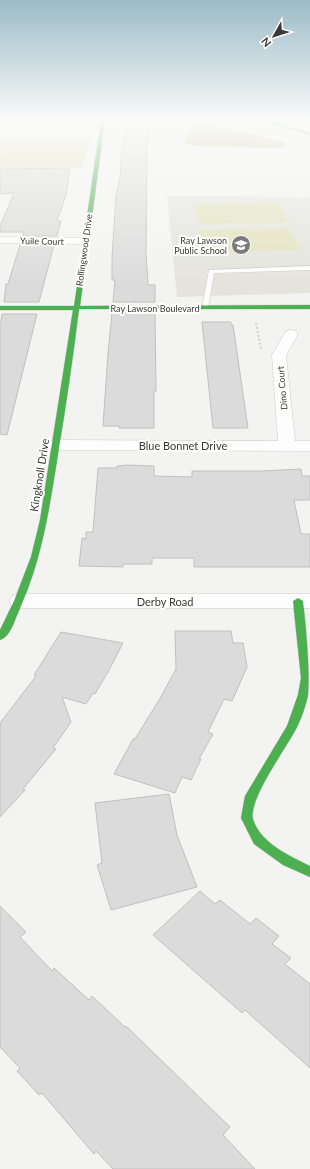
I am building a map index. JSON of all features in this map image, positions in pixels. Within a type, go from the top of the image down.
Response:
[{"type":"street","name":"Rollingwood Drive","points":[[75,308],[95,175]]},
{"type":"street","name":"Yuile Court","points":[[0,240],[85,241]]},
{"type":"street","name":"Ray Lawson Boulevard","points":[[0,308],[310,307]]},
{"type":"street","name":"Kingknoll Drive","points":[[0,637],[7,628],[19,601],[35,557],[44,520],[75,308]]},
{"type":"street","name":"Dino Court","points":[[287,446],[279,355],[291,334]]},
{"type":"street","name":"Blue Bonnet Drive","points":[[55,445],[310,446]]},
{"type":"street","name":"Derby Road","points":[[19,601],[304,601]]},
{"type":"street","points":[[304,601],[306,678],[303,695],[292,726],[251,796],[247,818],[258,840],[287,861],[310,872]]},
{"type":"lane","points":[[205,308],[211,271],[310,268]]},
{"type":"path","points":[[255,318],[262,352]]},
{"type":"shaded area","name":"Ray Lawson Public School","points":[[167,196],[310,197],[310,293],[177,297]]},
{"type":"green space","points":[[279,203],[289,222],[200,224],[194,205]]},
{"type":"green space","points":[[288,228],[300,250],[205,252],[198,230]]},
{"type":"building","points":[[0,175],[69,175],[66,195],[57,221],[61,221],[57,236],[23,236],[24,232],[0,232],[0,226],[14,193],[0,194]]},
{"type":"building","points":[[120,175],[147,175],[146,253],[148,285],[155,285],[155,302],[113,302],[115,280],[112,280],[112,256],[116,197]]},
{"type":"building","points":[[20,245],[54,245],[39,302],[4,302],[6,284],[8,284]]},
{"type":"building","points":[[112,313],[155,313],[156,391],[154,391],[154,428],[119,428],[119,426],[103,426]]},
{"type":"building","points":[[2,314],[37,314],[7,435],[0,434],[0,322]]},
{"type":"building","points":[[202,322],[231,322],[231,325],[233,325],[248,428],[213,428]]},
{"type":"building","points":[[117,466],[154,466],[154,476],[192,477],[192,471],[262,471],[301,469],[302,476],[310,476],[310,500],[294,500],[301,534],[310,534],[310,567],[194,567],[194,558],[152,558],[152,564],[123,564],[123,567],[79,566],[82,538],[86,539],[86,532],[93,532],[98,468],[117,468]]},
{"type":"building","points":[[175,631],[231,631],[233,643],[243,643],[247,667],[232,701],[224,699],[208,732],[213,734],[199,759],[201,759],[191,780],[182,777],[175,793],[114,774],[133,739],[135,739],[159,700],[176,669]]},
{"type":"building","points":[[61,632],[123,643],[95,694],[93,693],[86,704],[62,697],[71,722],[53,748],[56,749],[23,789],[25,790],[0,817],[0,723],[36,676],[34,675]]},
{"type":"building","points":[[169,794],[177,835],[197,887],[111,910],[97,865],[102,863],[95,803]]},
{"type":"building","points":[[200,891],[215,904],[220,900],[250,924],[256,918],[279,936],[272,944],[291,958],[285,964],[310,984],[310,1068],[245,1010],[242,1013],[153,935]]},
{"type":"building","points":[[0,906],[26,932],[20,937],[52,971],[54,968],[89,1000],[92,996],[125,1027],[126,1026],[230,1127],[223,1135],[255,1169],[113,1169],[96,1151],[94,1154],[42,1093],[39,1095],[17,1071],[20,1068],[0,1047]]},
{"type":"traffic: fast","points":[[0,637],[7,628],[19,601],[35,557],[44,520],[64,397],[95,175]]},
{"type":"traffic: fast","points":[[0,308],[310,307]]},
{"type":"traffic: fast","points":[[298,601],[306,678],[303,695],[292,726],[251,796],[247,818],[258,840],[287,861],[310,872]]},
{"type":"place","name":"Ray Lawson Public School","points":[[241,245]]}]
